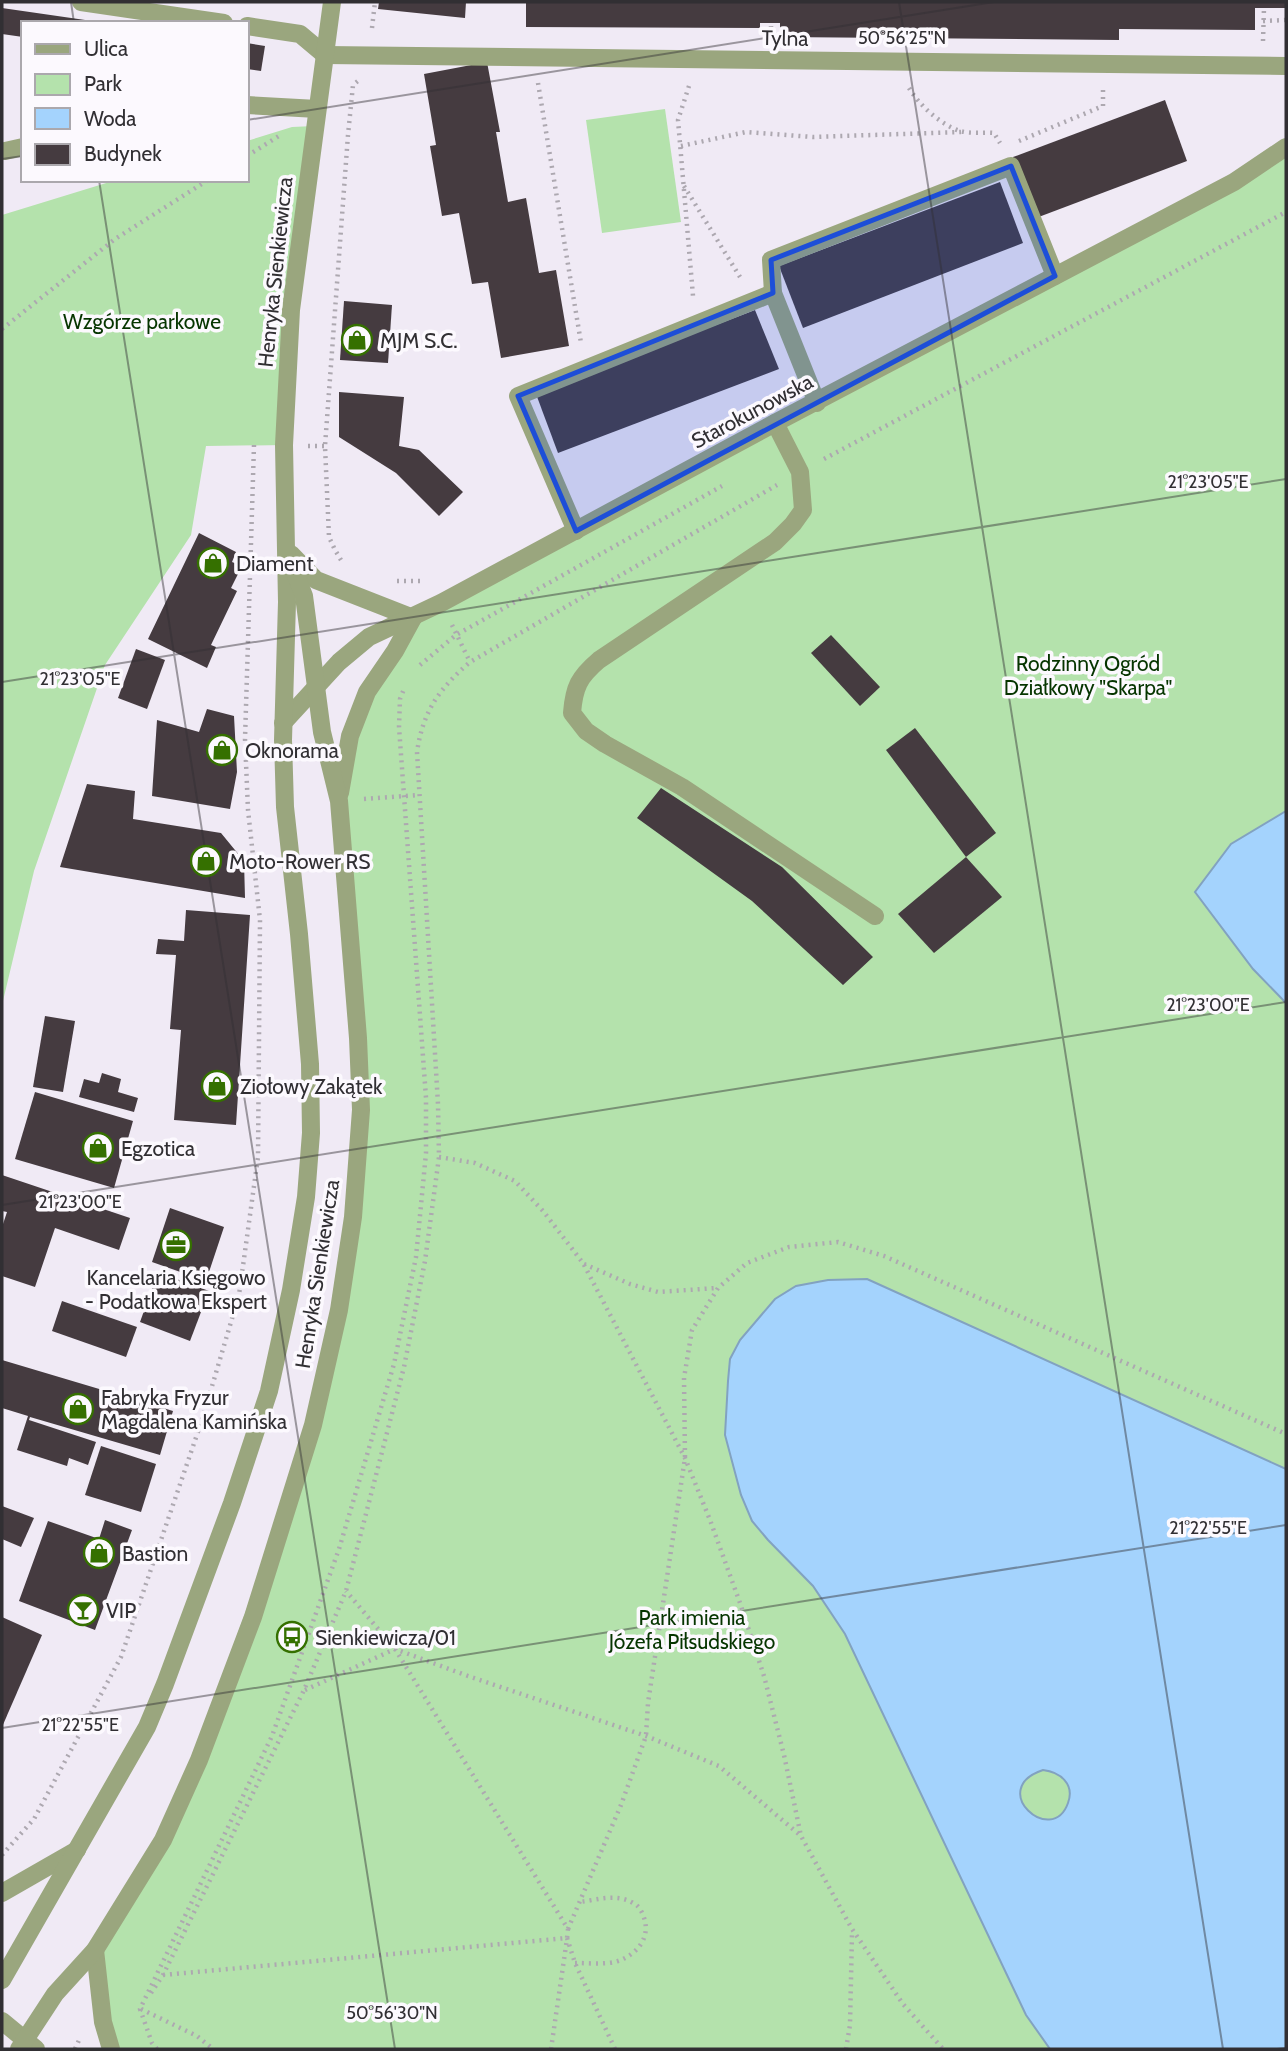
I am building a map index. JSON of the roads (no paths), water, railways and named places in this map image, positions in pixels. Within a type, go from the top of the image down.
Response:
[{"type":"street","points":[[81,2],[210,21]]},
{"type":"street","name":"Henryka Sienkiewicza","points":[[2,1980],[147,1727],[232,1503],[269,1391],[291,1290],[306,1197],[311,1133],[310,1064],[285,807],[284,445],[291,310],[331,2]]},
{"type":"street","points":[[248,26],[300,34],[325,55]]},
{"type":"street","name":"Tylna","points":[[325,55],[1286,66]]},
{"type":"street","points":[[248,105],[316,118]]},
{"type":"street","name":"Starokunowska","points":[[413,618],[775,423],[1234,182],[1286,147]]},
{"type":"street","points":[[817,403],[772,293],[771,260],[1011,166],[1055,276]]},
{"type":"street","points":[[576,531],[517,396],[772,293]]},
{"type":"street","points":[[775,423],[800,472],[803,510],[775,541],[599,660],[583,674],[574,694],[572,713],[586,731],[605,744],[682,788],[875,916]]},
{"type":"street","points":[[286,549],[316,580],[413,618]]},
{"type":"street","name":"Henryka Sienkiewicza","points":[[27,2047],[55,1994],[95,1950],[163,1840],[199,1760],[253,1617],[313,1426],[339,1310],[353,1217],[361,1110],[357,1025],[339,801],[322,732],[304,596],[286,549]]},
{"type":"street","points":[[283,723],[339,662],[369,637],[413,618]]},
{"type":"street","points":[[339,801],[350,736],[367,692],[395,651],[413,618]]},
{"type":"street","points":[[2,1893],[77,1850]]},
{"type":"street","points":[[95,1950],[103,2022],[111,2049]]},
{"type":"street","points":[[2,2021],[27,2047]]},
{"type":"water","points":[[1286,811],[1286,1003],[1253,969],[1195,892],[1231,844]]},
{"type":"water","points":[[867,1279],[1286,1469],[1286,2049],[1050,2049],[1026,2015],[845,1634],[813,1586],[752,1521],[741,1495],[725,1435],[730,1359],[740,1340],[775,1299],[796,1286],[828,1280]],"holes":[[[1043,1770],[1060,1776],[1068,1785],[1070,1796],[1060,1815],[1049,1819],[1038,1817],[1028,1810],[1022,1801],[1021,1790],[1027,1779]]]},
{"type":"place","name":"MJM S.C.","points":[[357,340]]},
{"type":"place","name":"Diament","points":[[213,563]]},
{"type":"place","name":"Oknorama","points":[[222,750]]},
{"type":"place","name":"Moto-Rower RS","points":[[206,861]]},
{"type":"place","name":"Ziołowy Zakątek","points":[[217,1086]]},
{"type":"place","name":"Egzotica","points":[[98,1148]]},
{"type":"place","name":"Kancelaria Księgowo - Podatkowa Ekspert","points":[[176,1245]]},
{"type":"place","name":"Fabryka Fryzur Magdalena Kamińska","points":[[78,1409]]},
{"type":"place","name":"Bastion","points":[[99,1553]]},
{"type":"place","name":"VIP","points":[[83,1610]]},
{"type":"place","name":"Sienkiewicza/01","points":[[292,1637]]},
{"type":"park label","name":"Wzgórze parkowe","points":[[142,321]]},
{"type":"park label","name":"Rodzinny Ogród Działkowy \"Skarpa\"","points":[[1088,675]]},
{"type":"park label","name":"Park imienia Józefa Piłsudskiego","points":[[692,1629]]}]
